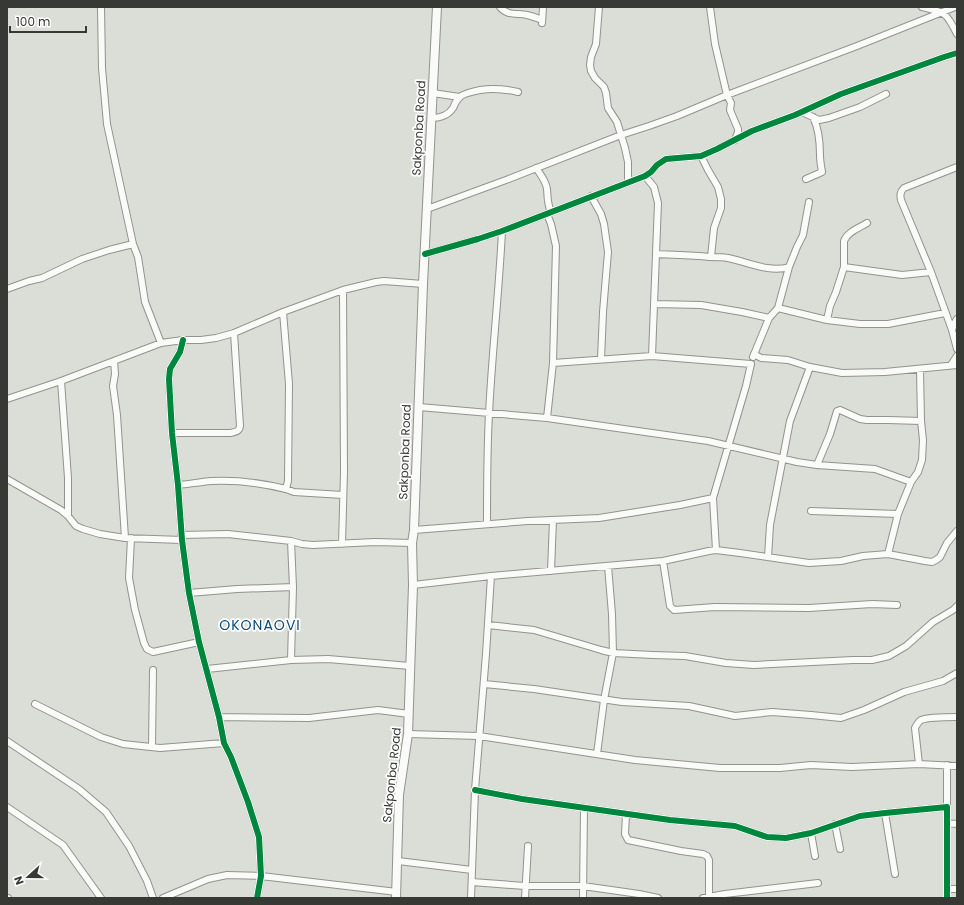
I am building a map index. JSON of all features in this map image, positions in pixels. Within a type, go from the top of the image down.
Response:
[{"type":"main road","name":"Sakponba Road","points":[[396,895],[399,795],[408,734],[409,714],[413,585],[412,543],[414,530],[423,284],[437,7]]},
{"type":"street","points":[[101,7],[102,68],[108,124],[133,244],[138,257],[145,302],[161,343]]},
{"type":"street","points":[[500,7],[505,12],[520,15],[525,14],[542,22],[543,7]]},
{"type":"street","points":[[599,7],[596,44],[591,57],[590,65],[591,71],[595,78],[604,87],[608,108],[617,122],[628,162],[628,182]]},
{"type":"street","points":[[710,7],[715,44],[727,95],[731,103],[730,110],[738,129],[735,140]]},
{"type":"street","points":[[922,7],[945,14],[957,34]]},
{"type":"street","points":[[427,209],[621,135],[670,119],[727,95],[954,7]]},
{"type":"street","points":[[425,254],[502,231],[645,176],[666,159],[701,156],[752,131],[802,112],[841,94],[957,53]]},
{"type":"street","points":[[431,118],[445,116],[460,97],[470,92],[482,89],[499,88],[518,92]]},
{"type":"street","points":[[433,93],[460,97]]},
{"type":"street","points":[[802,112],[819,120],[829,118],[860,107],[886,94]]},
{"type":"street","points":[[806,179],[822,172],[820,143],[816,123],[813,117]]},
{"type":"street","points":[[701,156],[718,187],[721,199],[721,208],[714,228],[711,257]]},
{"type":"street","points":[[957,167],[904,188],[901,191],[900,196],[952,330],[957,349]]},
{"type":"street","points":[[536,168],[547,188],[549,213],[556,246],[553,363],[546,418]]},
{"type":"street","points":[[645,176],[654,188],[658,203],[652,356]]},
{"type":"street","points":[[591,196],[601,214],[608,252],[601,359]]},
{"type":"street","points":[[716,550],[713,498],[754,354],[769,318],[778,308],[789,267],[803,235],[809,202]]},
{"type":"street","points":[[827,320],[830,306],[844,267],[845,237],[867,223]]},
{"type":"street","points":[[487,524],[487,453],[489,413],[502,231]]},
{"type":"street","points":[[7,289],[42,278],[82,259],[133,244]]},
{"type":"street","points":[[656,254],[728,258],[777,269],[789,267]]},
{"type":"street","points":[[844,267],[902,276],[930,272]]},
{"type":"street","points":[[7,399],[61,381],[161,343],[183,340],[202,340],[234,333],[283,312],[343,290],[384,281],[423,284]]},
{"type":"street","points":[[342,544],[344,472],[343,290]]},
{"type":"street","points":[[655,304],[701,305],[769,318]]},
{"type":"street","points":[[778,308],[827,320],[860,324],[888,324],[945,313]]},
{"type":"street","points":[[283,312],[289,384],[288,481],[286,489]]},
{"type":"street","points":[[952,330],[957,319]]},
{"type":"street","points":[[172,433],[230,433],[240,429],[234,333]]},
{"type":"street","points":[[183,340],[180,352],[170,369],[169,380],[181,537],[189,594],[199,642],[219,717],[224,743],[231,757],[248,802],[259,837],[261,876],[257,898]]},
{"type":"street","points":[[754,354],[760,358],[788,360],[810,367],[842,372],[885,372],[954,365],[957,356]]},
{"type":"street","points":[[553,363],[652,356],[751,364]]},
{"type":"street","points":[[114,361],[115,374],[113,386],[128,538],[129,578],[135,610],[144,643],[147,649],[153,652],[199,642]]},
{"type":"street","points":[[768,557],[770,526],[790,421],[810,367]]},
{"type":"street","points":[[888,554],[898,514],[911,482],[918,472],[922,460],[923,440],[920,369]]},
{"type":"street","points":[[61,381],[68,478],[68,516]]},
{"type":"street","points":[[419,407],[546,418],[708,441],[782,459],[817,465],[875,469],[911,482]]},
{"type":"street","points":[[817,465],[838,410],[860,419],[867,420],[921,421]]},
{"type":"street","points":[[7,479],[61,510],[76,526],[100,534],[128,538],[228,534],[313,545],[375,542],[412,543]]},
{"type":"street","points":[[178,485],[213,481],[230,481],[258,484],[294,492],[343,495]]},
{"type":"street","points":[[414,530],[487,524],[599,518],[713,498]]},
{"type":"street","points":[[811,511],[898,514]]},
{"type":"street","points":[[551,571],[553,520]]},
{"type":"street","points":[[413,585],[491,576],[663,561],[716,550],[809,563],[841,561],[864,556],[888,554],[932,562],[940,556],[947,543],[957,531]]},
{"type":"street","points":[[291,541],[293,587],[291,660]]},
{"type":"street","points":[[663,561],[670,606],[674,610],[715,607],[808,608],[872,604],[897,605]]},
{"type":"street","points":[[598,754],[604,700],[613,653],[612,614],[608,566]]},
{"type":"street","points":[[471,898],[475,790],[491,576]]},
{"type":"street","points":[[189,594],[237,589],[293,587]]},
{"type":"street","points":[[488,625],[534,630],[613,653],[685,656],[726,663],[754,664],[872,660],[889,656],[906,646],[933,622],[957,606]]},
{"type":"street","points":[[207,669],[291,660],[328,659],[410,666]]},
{"type":"street","points":[[152,670],[152,747]]},
{"type":"street","points":[[484,684],[534,689],[622,702],[689,706],[735,716],[772,712],[811,714],[841,718],[864,710],[904,692],[943,681],[957,673]]},
{"type":"street","points":[[35,704],[101,737],[123,744],[160,748],[224,743]]},
{"type":"street","points":[[219,717],[309,718],[378,710],[409,714]]},
{"type":"street","points":[[919,764],[915,728],[917,724],[926,719],[957,717]]},
{"type":"street","points":[[408,734],[479,736],[635,760],[720,768],[780,768],[811,765],[852,767],[919,764],[957,766]]},
{"type":"street","points":[[7,750],[9,743],[79,789],[106,812],[129,846],[147,881],[153,898]]},
{"type":"street","points":[[947,765],[947,898]]},
{"type":"street","points":[[475,790],[522,799],[626,814],[735,826],[767,837],[786,838],[811,833],[860,816],[947,807]]},
{"type":"street","points":[[7,807],[63,845],[101,898]]},
{"type":"street","points":[[583,898],[584,808]]},
{"type":"street","points":[[884,813],[895,874]]},
{"type":"street","points":[[626,814],[625,834],[628,840],[707,856],[710,860],[706,897],[818,883]]},
{"type":"street","points":[[947,823],[957,824]]},
{"type":"street","points":[[835,824],[840,849]]},
{"type":"street","points":[[811,833],[815,856]]},
{"type":"street","points":[[525,898],[528,846]]},
{"type":"street","points":[[398,861],[472,870]]},
{"type":"street","points":[[163,898],[208,879],[227,875],[261,876],[396,895]]},
{"type":"street","points":[[472,882],[525,886],[583,886],[658,898]]},
{"type":"street","points":[[947,889],[957,889]]},
{"type":"cycle path","points":[[425,254],[502,231],[645,176],[666,159],[701,156],[752,131],[795,115],[841,94],[957,53]]},
{"type":"cycle path","points":[[183,340],[180,352],[170,369],[169,379],[172,433],[182,540],[189,593],[199,642],[219,717],[224,743],[231,757],[248,802],[259,837],[261,876],[257,898]]},
{"type":"cycle path","points":[[475,790],[522,799],[670,820],[735,826],[767,837],[786,838],[811,833],[860,816],[947,807],[947,898]]},
{"type":"district","name":"OKONAOVI","points":[[260,625]]}]
